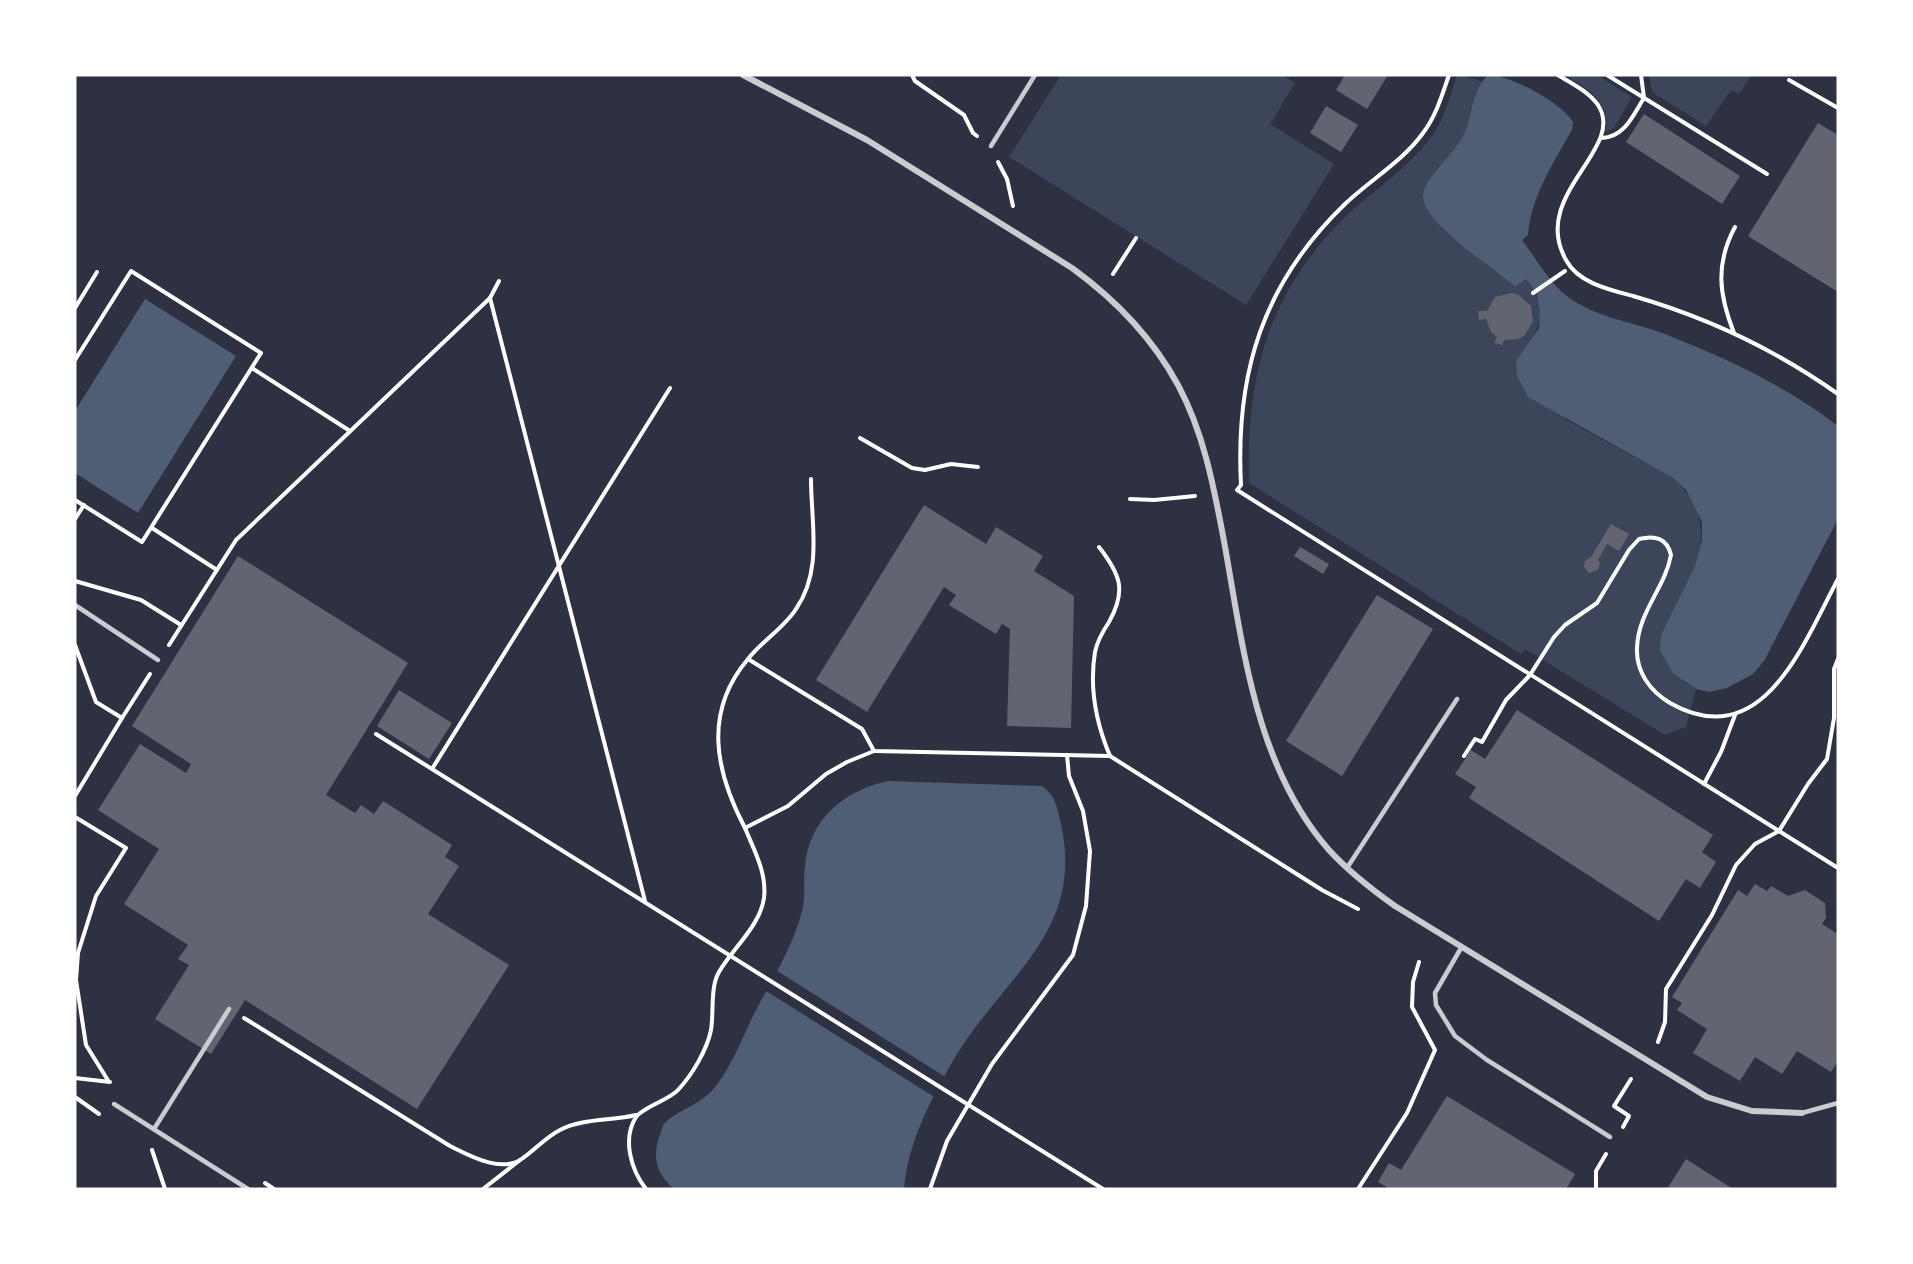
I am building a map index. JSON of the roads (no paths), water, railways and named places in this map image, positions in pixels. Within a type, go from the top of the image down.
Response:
[{"type":"street","points":[[743,75],[867,140],[1062,262],[1103,291],[1141,329],[1178,386],[1204,451],[1215,492],[1247,670],[1264,731],[1294,798],[1328,849],[1347,868],[1395,906],[1461,948],[1503,971],[1707,1097],[1752,1111],[1802,1113]]},
{"type":"lane","points":[[991,146],[1035,75]]},
{"type":"lane","points":[[75,605],[159,660]]},
{"type":"lane","points":[[1347,868],[1456,699]]},
{"type":"lane","points":[[1461,948],[1436,993],[1439,1012],[1455,1036],[1487,1060],[1610,1137]]},
{"type":"lane","points":[[154,1129],[229,1009]]},
{"type":"lane","points":[[1802,1113],[1838,1103]]},
{"type":"lane","points":[[114,1104],[248,1189]]}]
